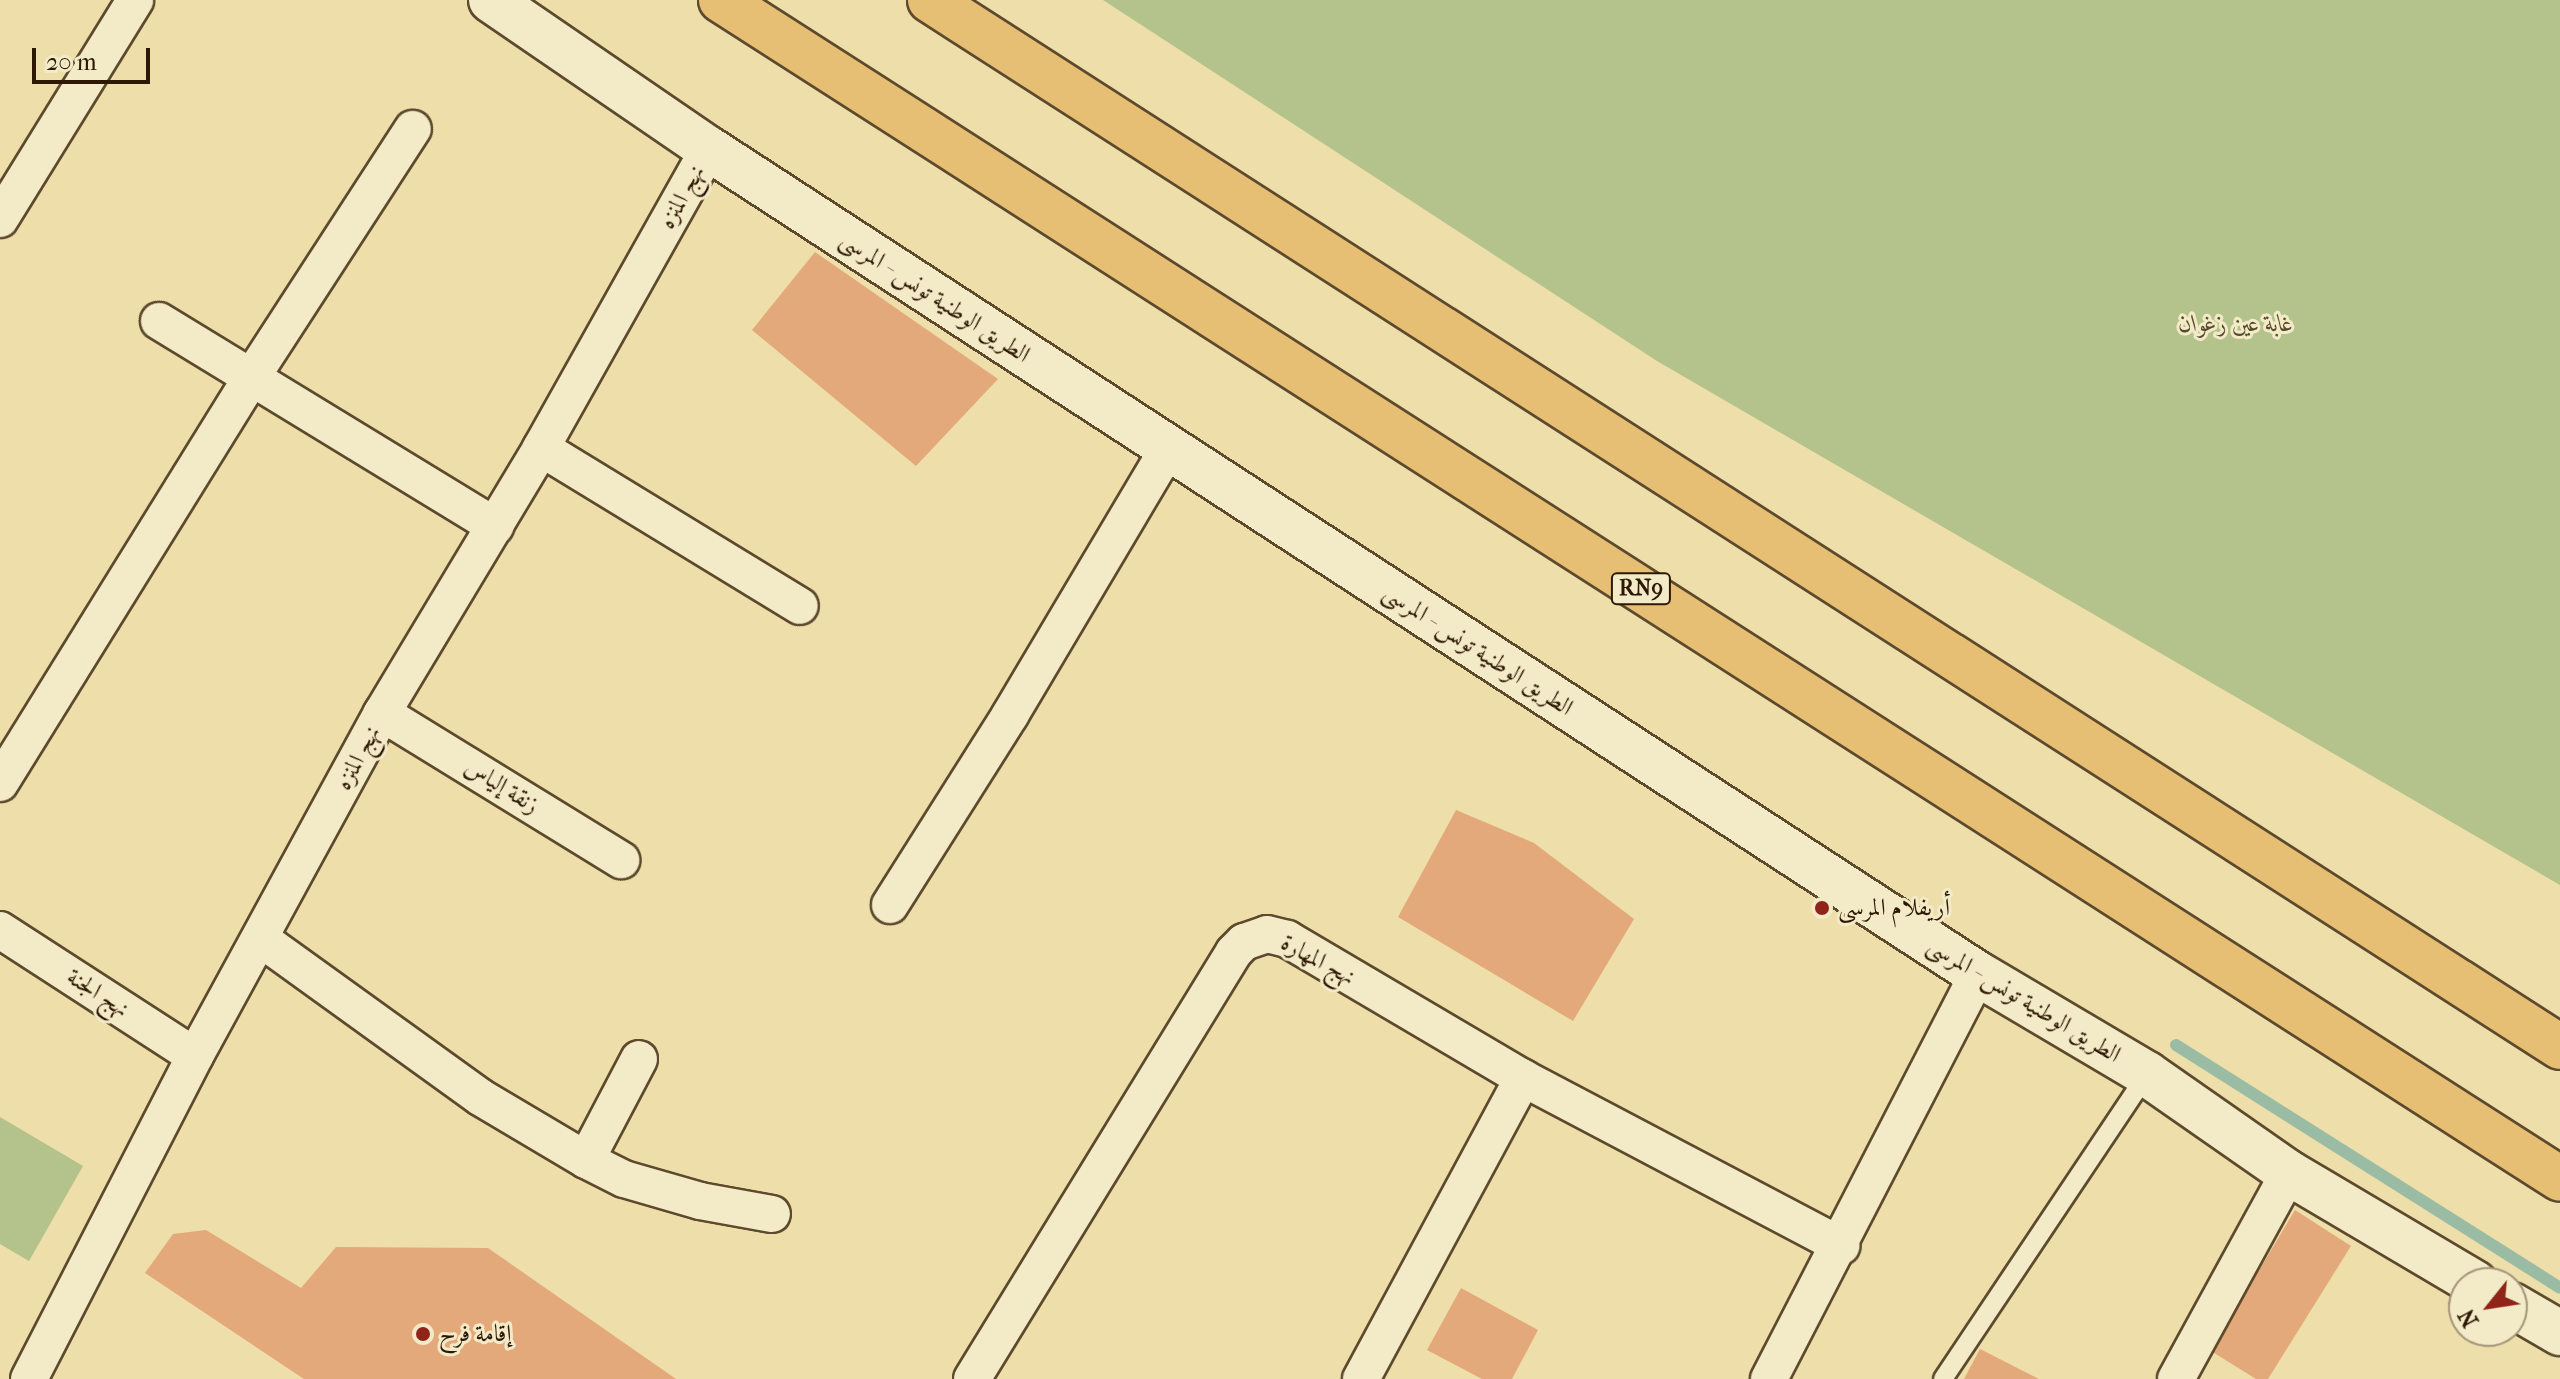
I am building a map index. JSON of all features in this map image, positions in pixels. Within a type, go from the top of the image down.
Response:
[{"type":"highway","points":[[711,0],[794,44]]},
{"type":"highway","name":"RN9","points":[[721,0],[2560,1179]]},
{"type":"highway","points":[[930,0],[2560,1047]]},
{"type":"street","points":[[0,219],[135,0]]},
{"type":"street","name":"الطريق الوطنية تونس - المرسى","points":[[491,0],[709,149],[1978,974],[2147,1074],[2289,1173],[2448,1267]]},
{"type":"street","points":[[0,783],[251,378],[413,129]]},
{"type":"street","name":"نهج المنزه","points":[[29,1379],[195,1056],[382,713],[541,448],[709,149]]},
{"type":"street","points":[[159,321],[495,526]]},
{"type":"street","points":[[541,448],[800,606]]},
{"type":"street","points":[[890,905],[1010,715],[1168,449]]},
{"type":"street","name":"زنقة إلياس","points":[[382,713],[621,860]]},
{"type":"street","name":"نهج الجنة","points":[[0,930],[195,1056]]},
{"type":"street","name":"نهج المهارة","points":[[972,1379],[1244,942],[1267,934],[1287,939],[1523,1078],[1841,1246]]},
{"type":"street","points":[[261,939],[480,1097],[586,1160],[624,1179],[700,1201],[772,1214]]},
{"type":"street","points":[[1769,1379],[1841,1246],[1978,974]]},
{"type":"street","points":[[586,1160],[639,1059]]},
{"type":"street","points":[[1361,1379],[1523,1078]]},
{"type":"street","points":[[2176,1379],[2289,1173]]},
{"type":"street","points":[[2528,1314],[2560,1333]]},
{"type":"lane","points":[[1943,1379],[2147,1074]]},
{"type":"green space","name":"غابة عين زغوان","points":[[1103,0],[2560,0],[2560,885],[1657,361]]},
{"type":"green space","points":[[0,1117],[83,1166],[29,1261],[0,1244]]},
{"type":"building","points":[[815,252],[998,379],[916,466],[752,330]]},
{"type":"building","points":[[1456,810],[1534,843],[1634,919],[1573,1021],[1398,917]]},
{"type":"building","points":[[2295,1210],[2351,1246],[2268,1379],[2256,1379],[2211,1351]]},
{"type":"building","name":"إقامة فرح","points":[[206,1230],[301,1288],[336,1247],[488,1248],[676,1379],[304,1379],[145,1273],[173,1234]]},
{"type":"building","points":[[1461,1288],[1538,1330],[1512,1379],[1482,1379],[1427,1350]]},
{"type":"building","points":[[1980,1349],[2039,1379],[1964,1379]]},
{"type":"waterway","points":[[2176,1045],[2560,1288]]},
{"type":"place","name":"أريفلام المرسى","points":[[1822,908]]},
{"type":"place","name":"إقامة فرح","points":[[423,1334]]}]
